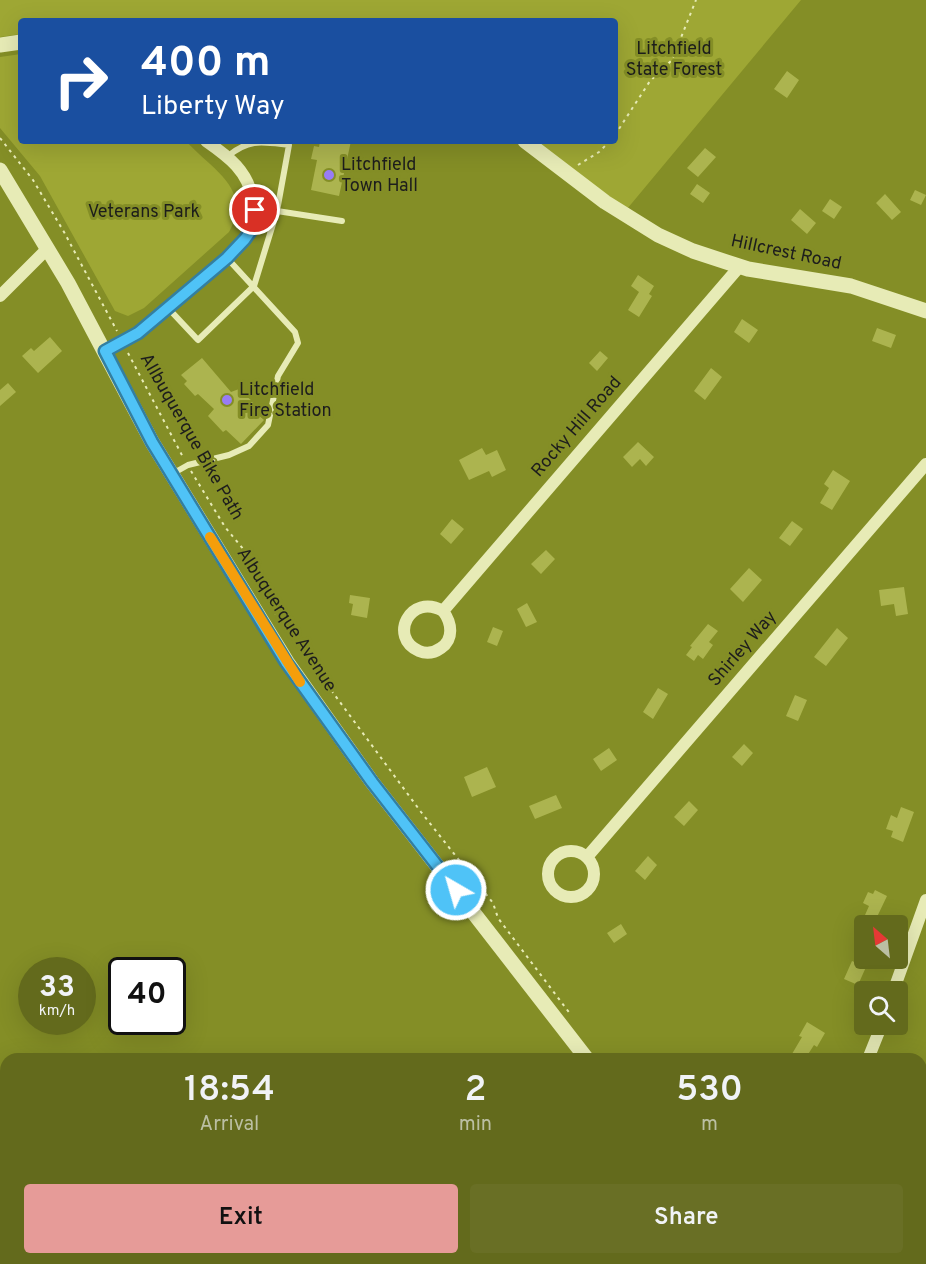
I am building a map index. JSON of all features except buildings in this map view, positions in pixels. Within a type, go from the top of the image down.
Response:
[{"type":"street","points":[[0,45],[18,42]]},
{"type":"street","points":[[105,351],[138,333],[227,258],[252,229],[255,210],[246,178],[228,156],[210,144]]},
{"type":"street","name":"Hillcrest Road","points":[[529,144],[605,202],[651,231],[693,251],[740,266],[851,286],[926,311]]},
{"type":"street","name":"Albuquerque Avenue","points":[[0,170],[48,248],[152,442],[286,662],[372,782],[582,1053]]},
{"type":"street","points":[[0,296],[48,248]]},
{"type":"street","name":"Rocky Hill Road","points":[[443,611],[740,266]]},
{"type":"street","name":"Shirley Way","points":[[587,857],[926,464]]},
{"type":"street","points":[[898,981],[921,927],[926,900]]},
{"type":"street","points":[[870,1053],[878,1035]]},
{"type":"lane","points":[[228,156],[239,147],[248,144]]},
{"type":"lane","points":[[167,308],[198,340],[254,286],[277,211],[290,144]]},
{"type":"lane","points":[[255,210],[342,221]]},
{"type":"lane","points":[[172,474],[188,465],[229,455],[249,446],[268,425],[278,376],[298,343],[295,332],[227,258]]},
{"type":"path","points":[[618,130],[650,81],[672,60],[696,0]]},
{"type":"path","name":"Allbuquerque Bike Path","points":[[0,138],[33,180],[109,314],[188,465],[225,527],[258,567],[269,588],[275,613],[421,812],[493,903],[498,918],[572,1018]]},
{"type":"path","points":[[578,165],[598,153],[607,144]]},
{"type":"green space","name":"Litchfield State Forest","points":[[0,0],[801,0],[627,209],[537,144],[618,144],[618,18],[18,18],[18,34],[0,37]]},
{"type":"green space","name":"Veterans Park","points":[[18,54],[18,144],[189,144],[217,171],[233,192],[236,203],[235,217],[229,232],[144,308],[128,316],[115,311],[40,176],[0,128],[0,57]]},
{"type":"slow traffic","points":[[210,537],[300,682]]},
{"type":"place","name":"Litchfield Town Hall","points":[[329,175]]},
{"type":"place","name":"Litchfield Fire Station","points":[[227,400]]},
{"type":"route","points":[[255,210],[252,229],[237,249],[138,333],[105,351],[152,442],[286,662],[372,782],[456,890]]}]
